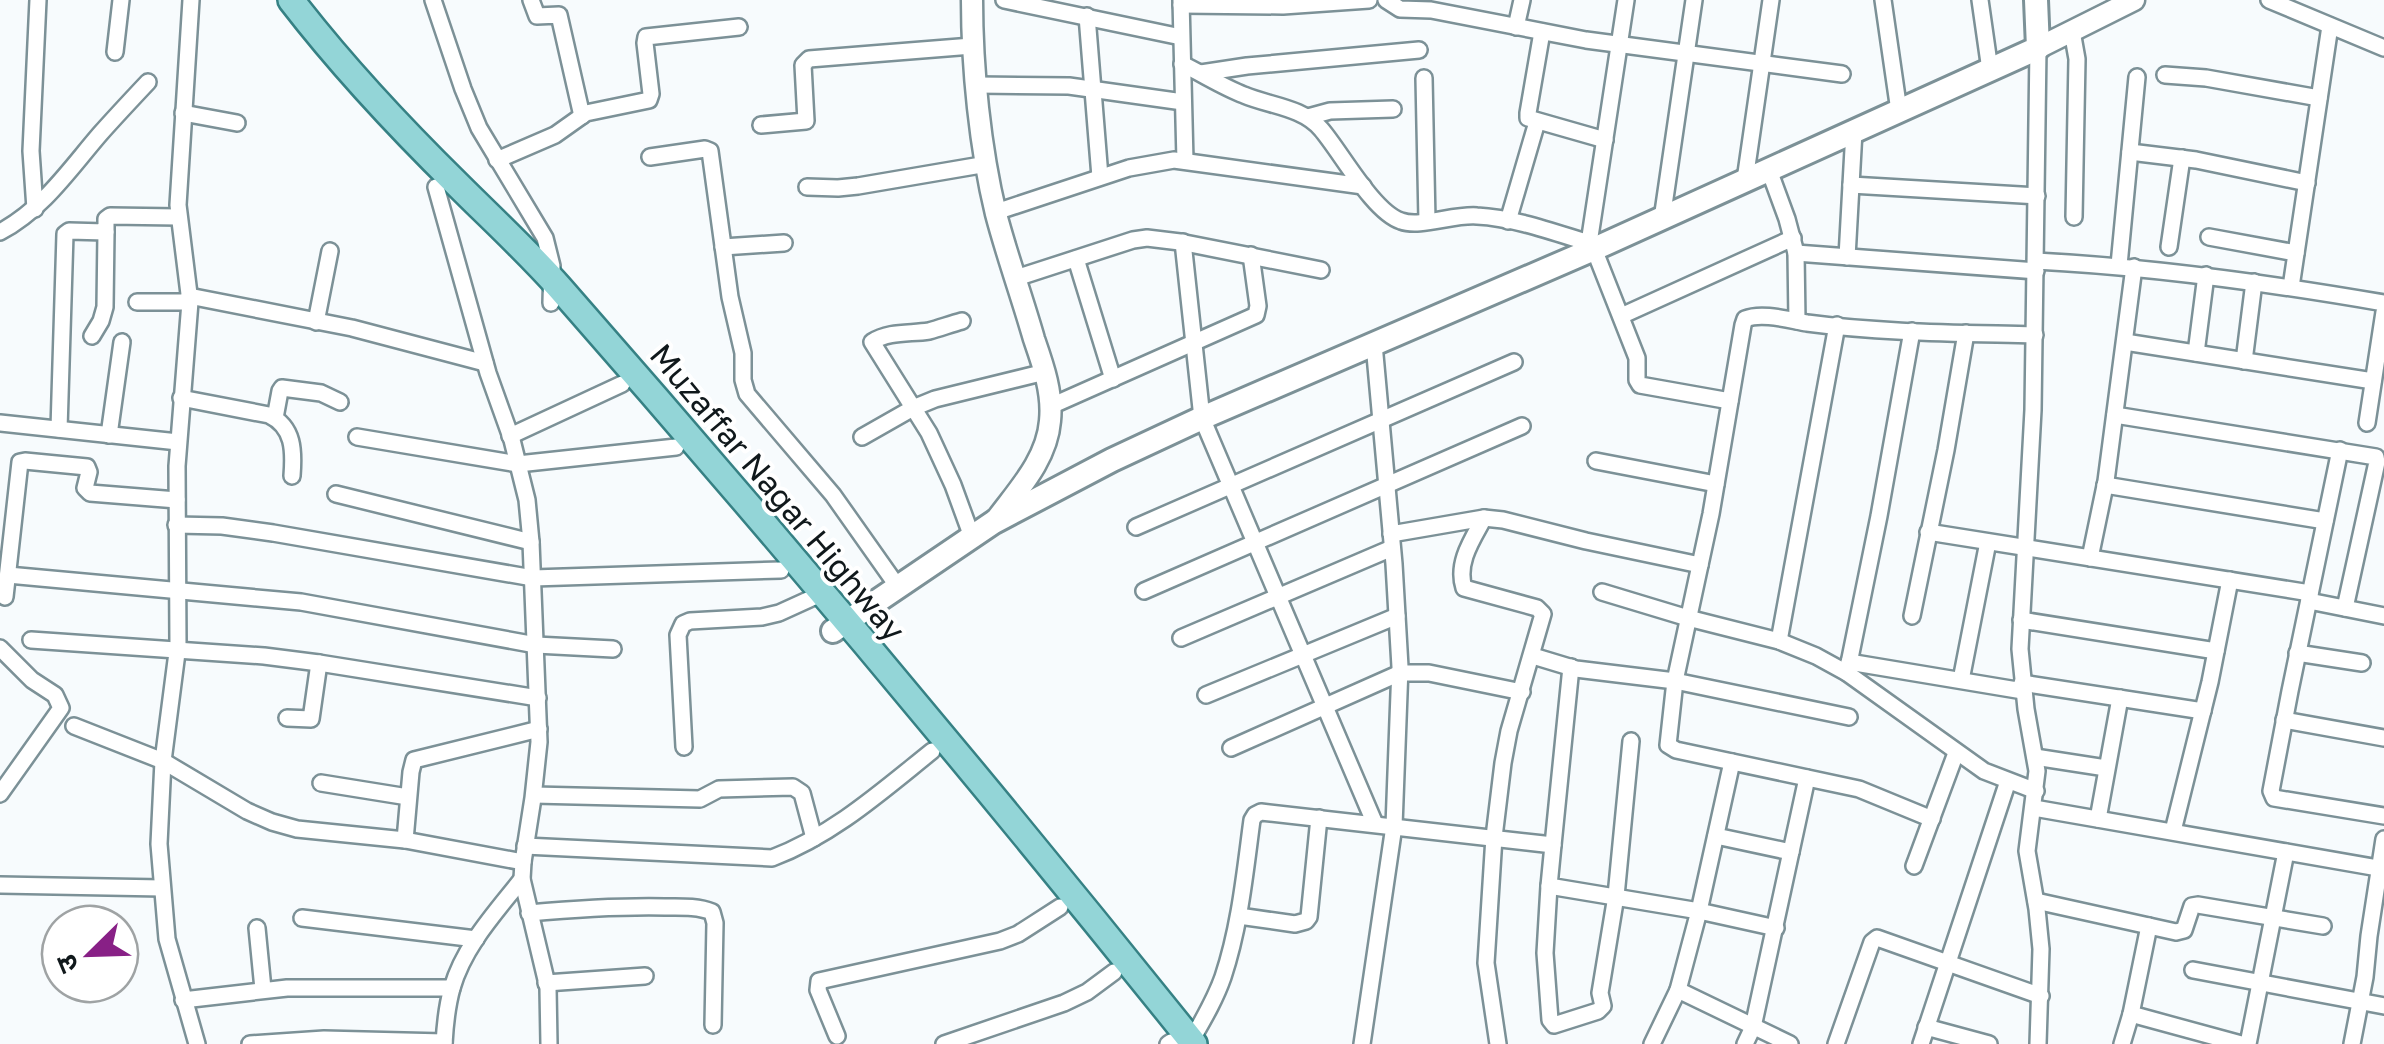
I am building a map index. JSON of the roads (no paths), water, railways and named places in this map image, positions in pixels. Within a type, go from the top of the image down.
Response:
[{"type":"main road","name":"Muzaffar Nagar Highway","points":[[274,0],[336,80],[436,187],[552,292],[622,384],[781,570],[815,597]]},
{"type":"main road","name":"Muzaffar Nagar Highway","points":[[291,0],[552,292],[840,626],[1179,1043]]},
{"type":"main road","points":[[840,626],[994,522],[1112,460],[1592,246],[1662,219],[2038,48],[2036,0]]},
{"type":"main road","name":"Muzaffar Nagar Highway","points":[[840,626],[932,751],[1114,972],[1179,1043]]},
{"type":"street","points":[[35,209],[32,151],[38,0]]},
{"type":"street","points":[[115,52],[122,0]]},
{"type":"street","points":[[191,0],[178,217],[189,299],[178,442],[178,650],[163,761],[160,844],[168,939],[197,1044]]},
{"type":"street","points":[[433,0],[479,128],[545,238],[550,252],[552,292]]},
{"type":"street","points":[[531,0],[538,16],[557,14],[560,18],[582,116]]},
{"type":"street","points":[[972,0],[972,46],[996,212],[1051,406],[1045,446],[994,522]]},
{"type":"street","points":[[1004,0],[1181,37]]},
{"type":"street","points":[[1185,161],[1181,2],[1369,0]]},
{"type":"street","points":[[1386,0],[1400,9],[1431,10],[1619,44],[1842,74]]},
{"type":"street","points":[[1516,27],[1522,0]]},
{"type":"street","points":[[1626,0],[1592,246],[1637,358],[1640,385],[1730,401]]},
{"type":"street","points":[[1662,219],[1694,0]]},
{"type":"street","points":[[1745,180],[1772,0]]},
{"type":"street","points":[[1883,0],[1899,112]]},
{"type":"street","points":[[1980,0],[1990,70]]},
{"type":"street","points":[[2038,1044],[2041,949],[2027,851],[2035,799],[2035,757],[2023,687],[2021,620],[2035,335],[2038,48],[2134,0]]},
{"type":"street","points":[[2269,0],[2384,48]]},
{"type":"street","points":[[1088,16],[1100,177]]},
{"type":"street","points":[[2290,287],[2330,26]]},
{"type":"street","points":[[496,160],[555,136],[592,111],[646,102],[650,98],[646,37],[739,27]]},
{"type":"street","points":[[2072,31],[2078,60],[2074,217]]},
{"type":"street","points":[[1542,32],[1528,112],[1530,120],[1606,140]]},
{"type":"street","points":[[761,125],[806,120],[803,66],[809,60],[972,46]]},
{"type":"street","points":[[1201,74],[1419,50]]},
{"type":"street","points":[[1182,64],[1242,94],[1308,117],[1363,186],[1394,218],[1403,222],[1479,216],[1508,220],[1592,246]]},
{"type":"street","points":[[2165,75],[2206,78],[2319,98]]},
{"type":"street","points":[[2090,558],[2105,485],[2125,342],[2130,152],[2137,77]]},
{"type":"street","points":[[1424,78],[1426,222]]},
{"type":"street","points":[[0,232],[35,209],[148,82]]},
{"type":"street","points":[[977,85],[1092,88],[1183,102]]},
{"type":"street","points":[[1308,117],[1330,111],[1392,109]]},
{"type":"street","points":[[183,113],[237,123]]},
{"type":"street","points":[[1508,220],[1536,122]]},
{"type":"street","points":[[1847,257],[1854,131]]},
{"type":"street","points":[[650,157],[710,151],[747,394],[833,495],[898,587]]},
{"type":"street","points":[[2130,152],[2182,158],[2306,183]]},
{"type":"street","points":[[2168,247],[2182,158]]},
{"type":"street","points":[[996,212],[1154,162],[1185,161],[1363,186]]},
{"type":"street","points":[[807,187],[858,186],[987,164]]},
{"type":"street","points":[[1769,170],[1795,245],[1797,322]]},
{"type":"street","points":[[1851,185],[2037,196]]},
{"type":"street","points":[[436,187],[526,500],[539,729],[522,879],[546,983],[550,1044]]},
{"type":"street","points":[[92,336],[105,307],[106,219],[178,217]]},
{"type":"street","points":[[59,430],[65,234],[106,232]]},
{"type":"street","points":[[1016,278],[1140,238],[1183,242],[1321,270]]},
{"type":"street","points":[[2209,238],[2296,254]]},
{"type":"street","points":[[1183,242],[1202,418],[1375,824]]},
{"type":"street","points":[[722,248],[784,243]]},
{"type":"street","points":[[1620,316],[1795,245],[1847,257],[2127,266],[2384,303]]},
{"type":"street","points":[[316,322],[330,250]]},
{"type":"street","points":[[1051,406],[1256,314],[1251,255]]},
{"type":"street","points":[[1076,259],[1112,379]]},
{"type":"street","points":[[2196,353],[2206,275]]},
{"type":"street","points":[[2244,360],[2254,282]]},
{"type":"street","points":[[137,302],[189,299],[352,328],[485,363]]},
{"type":"street","points":[[2366,423],[2384,312]]},
{"type":"street","points":[[1932,819],[1870,793],[1676,750],[1668,745],[1675,681],[1746,319],[1756,316],[1912,332],[2035,335]]},
{"type":"street","points":[[962,320],[872,342],[942,457],[972,537]]},
{"type":"street","points":[[1779,640],[1837,325]]},
{"type":"street","points":[[1848,668],[1912,332]]},
{"type":"street","points":[[1912,616],[1966,333]]},
{"type":"street","points":[[110,435],[122,342]]},
{"type":"street","points":[[2125,342],[2373,381]]},
{"type":"street","points":[[1362,1044],[1394,826],[1400,673],[1374,344]]},
{"type":"street","points":[[1136,527],[1514,362]]},
{"type":"street","points":[[862,437],[934,399],[1044,372]]},
{"type":"street","points":[[510,436],[622,384]]},
{"type":"street","points":[[275,418],[282,388],[321,394],[340,402]]},
{"type":"street","points":[[181,398],[275,418],[291,437],[292,476]]},
{"type":"street","points":[[2115,415],[2376,457],[2378,493],[2345,608]]},
{"type":"street","points":[[0,423],[178,442]]},
{"type":"street","points":[[1144,591],[1522,426]]},
{"type":"street","points":[[357,438],[518,464],[676,447]]},
{"type":"street","points":[[2340,450],[2271,791],[2274,798],[2384,816]]},
{"type":"street","points":[[6,597],[22,461],[87,467],[86,490],[90,493],[177,500]]},
{"type":"street","points":[[1596,462],[1716,484]]},
{"type":"street","points":[[2105,485],[2325,521]]},
{"type":"street","points":[[336,494],[531,542]]},
{"type":"street","points":[[1180,638],[1278,598],[1392,541],[1484,518],[1700,565]]},
{"type":"street","points":[[1484,518],[1467,549],[1462,584],[1467,590],[1542,610],[1544,619],[1510,732],[1494,837],[1486,962],[1498,1044]]},
{"type":"street","points":[[176,524],[274,533],[533,578],[781,570]]},
{"type":"street","points":[[1928,532],[2230,580],[2384,616]]},
{"type":"street","points":[[1961,680],[1988,542]]},
{"type":"street","points":[[8,575],[301,602],[536,645],[613,650]]},
{"type":"street","points":[[2173,832],[2230,580]]},
{"type":"street","points":[[1602,592],[1779,640],[1848,668],[2120,698],[2202,712]]},
{"type":"street","points":[[684,748],[678,635],[683,624],[762,617],[815,597]]},
{"type":"street","points":[[1206,695],[1397,616]]},
{"type":"street","points":[[2021,620],[2216,652]]},
{"type":"street","points":[[31,640],[319,662],[538,698]]},
{"type":"street","points":[[2297,653],[2362,663]]},
{"type":"street","points":[[1533,656],[1571,667],[1675,681],[1850,717]]},
{"type":"street","points":[[0,794],[61,708],[54,695],[3,659]]},
{"type":"street","points":[[287,718],[312,717],[319,662]]},
{"type":"street","points":[[1571,667],[1545,954],[1550,1020],[1554,1025],[1603,1006],[1600,993],[1616,896],[1631,741]]},
{"type":"street","points":[[1848,668],[1956,752],[2035,799],[2098,819],[2382,869]]},
{"type":"street","points":[[1232,748],[1400,673],[1429,673],[1522,692]]},
{"type":"street","points":[[2098,819],[2120,698]]},
{"type":"street","points":[[2284,720],[2384,738]]},
{"type":"street","points":[[74,726],[163,761],[247,811],[296,830],[524,854],[772,858],[795,849],[866,804],[932,751]]},
{"type":"street","points":[[405,840],[412,764],[418,757],[539,729]]},
{"type":"street","points":[[1914,866],[1956,752]]},
{"type":"street","points":[[2035,757],[2106,768]]},
{"type":"street","points":[[1652,1044],[1678,990],[1732,762]]},
{"type":"street","points":[[1745,1044],[1754,1027],[1806,778]]},
{"type":"street","points":[[1921,1044],[2008,782]]},
{"type":"street","points":[[320,783],[408,797]]},
{"type":"street","points":[[534,795],[700,799],[718,788],[793,787],[802,793],[814,838]]},
{"type":"street","points":[[1179,1043],[1211,1007],[1224,974],[1239,916],[1255,815],[1260,812],[1553,845]]},
{"type":"street","points":[[1239,916],[1306,922],[1319,818]]},
{"type":"street","points":[[1716,836],[1792,852]]},
{"type":"street","points":[[2352,1044],[2376,938],[2384,839]]},
{"type":"street","points":[[2132,1014],[2195,1038],[2244,1044],[2286,852]]},
{"type":"street","points":[[250,1044],[324,1039],[444,1043],[452,988],[459,970],[476,940],[522,879]]},
{"type":"street","points":[[0,885],[162,888]]},
{"type":"street","points":[[1549,886],[1776,928]]},
{"type":"street","points":[[2036,901],[2176,932],[2184,930],[2194,905],[2323,926]]},
{"type":"street","points":[[529,913],[622,906],[712,912],[713,1025]]},
{"type":"street","points":[[836,1036],[818,990],[819,981],[1000,941],[1060,907]]},
{"type":"street","points":[[302,918],[476,940]]},
{"type":"street","points":[[2122,1044],[2132,1014],[2149,926]]},
{"type":"street","points":[[257,928],[263,990]]},
{"type":"street","points":[[1839,1043],[1874,939],[2041,996]]},
{"type":"street","points":[[2193,970],[2384,1006]]},
{"type":"street","points":[[944,1044],[1064,1003],[1114,972]]},
{"type":"street","points":[[546,983],[645,976]]},
{"type":"street","points":[[183,1000],[263,990],[452,988]]},
{"type":"street","points":[[1678,990],[1790,1044]]},
{"type":"street","points":[[1926,1028],[1989,1044]]}]
